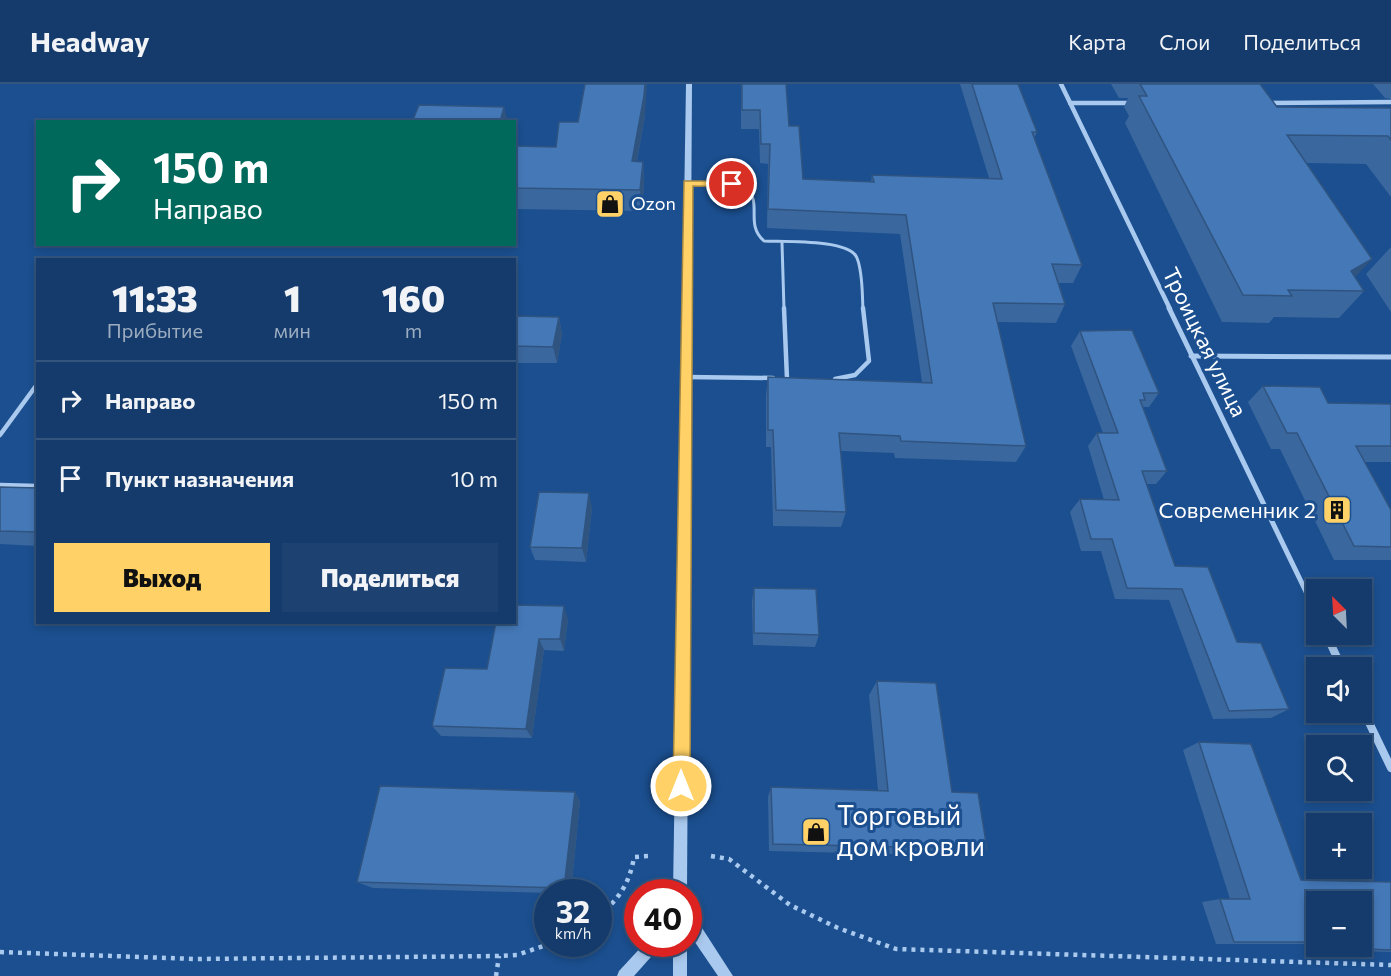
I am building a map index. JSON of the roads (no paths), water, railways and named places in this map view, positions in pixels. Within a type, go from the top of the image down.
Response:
[{"type":"street","points":[[680,879],[689,84]]},
{"type":"street","name":"Троицкая улица","points":[[1061,84],[1306,592]]},
{"type":"street","points":[[1260,103],[1391,102]]},
{"type":"street","points":[[1070,103],[1142,103]]},
{"type":"street","points":[[1191,356],[1391,357]]},
{"type":"street","points":[[1369,723],[1391,768]]},
{"type":"street","points":[[702,940],[726,976]]},
{"type":"street","points":[[624,976],[641,957]]},
{"type":"street","points":[[680,957],[680,976]]},
{"type":"lane","points":[[688,183],[744,186],[751,192],[754,200],[753,231],[764,241],[848,247],[855,252],[858,260],[869,361],[865,370],[856,376],[834,379]]},
{"type":"lane","points":[[782,243],[787,379]]},
{"type":"lane","points":[[686,377],[799,379]]},
{"type":"lane","points":[[0,435],[36,386]]},
{"type":"lane","points":[[0,485],[36,486]]},
{"type":"place","name":"Ozon","points":[[610,204]]},
{"type":"place","name":"Современник 2","points":[[1337,510]]},
{"type":"place","name":"Торговый дом кровли","points":[[816,832]]}]
